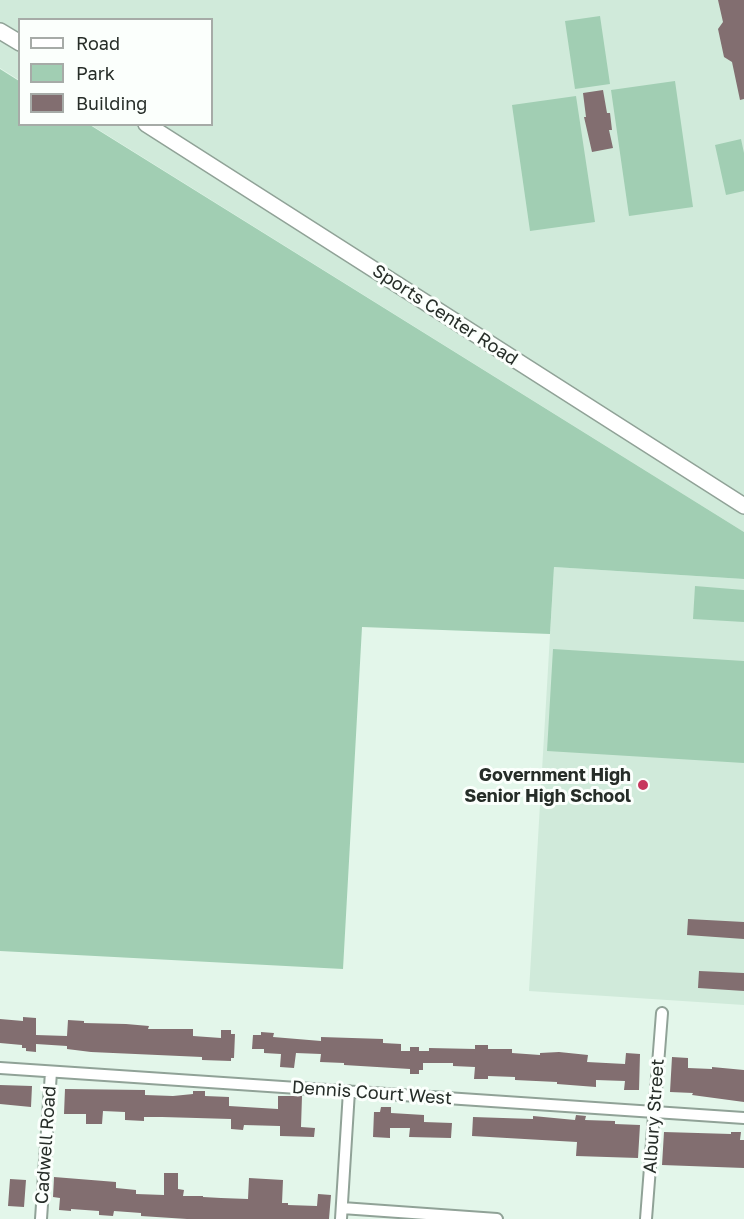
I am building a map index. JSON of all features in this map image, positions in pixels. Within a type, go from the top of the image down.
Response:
[{"type":"main road","points":[[0,31],[18,42]]},
{"type":"main road","name":"Sports Center Road","points":[[150,126],[744,506]]},
{"type":"street","name":"Albury Street","points":[[646,1219],[662,1013]]},
{"type":"street","name":"Dennis Court West","points":[[0,1068],[744,1118]]},
{"type":"street","name":"Cadwell Road","points":[[41,1219],[51,1072]]},
{"type":"street","points":[[349,1091],[341,1214],[497,1219]]},
{"type":"shaded area","points":[[0,0],[744,0],[744,532],[93,126],[213,126],[213,18],[18,18],[18,79],[0,68]]},
{"type":"shaded area","name":"Government High Senior High School","points":[[554,567],[744,579],[744,1005],[529,991]]},
{"type":"green space","points":[[600,16],[610,84],[575,89],[565,21]]},
{"type":"green space","points":[[0,69],[18,80],[18,126],[92,126],[744,532],[744,579],[554,567],[550,634],[362,627],[343,969],[0,951]]},
{"type":"green space","points":[[675,81],[693,207],[629,216],[611,90]]},
{"type":"green space","points":[[576,96],[595,222],[530,231],[512,105]]},
{"type":"green space","points":[[741,139],[744,153],[744,191],[726,195],[715,145]]},
{"type":"green space","points":[[695,586],[744,590],[744,622],[693,619]]},
{"type":"green space","points":[[553,649],[744,661],[744,763],[547,751]]},
{"type":"building","points":[[718,0],[744,0],[744,99],[740,100],[732,62],[724,57],[718,29],[723,22]]},
{"type":"building","points":[[603,90],[607,113],[610,113],[612,130],[609,130],[613,148],[592,152],[584,117],[586,117],[583,93]]},
{"type":"building","points":[[688,919],[744,922],[744,939],[687,935]]},
{"type":"building","points":[[699,971],[744,973],[744,991],[698,988]]},
{"type":"building","points":[[23,1017],[36,1018],[36,1035],[67,1036],[68,1020],[84,1021],[84,1023],[149,1026],[148,1029],[193,1029],[193,1036],[221,1038],[221,1030],[231,1030],[231,1034],[235,1034],[234,1058],[231,1058],[231,1061],[202,1060],[202,1057],[91,1052],[67,1049],[67,1046],[36,1044],[36,1052],[26,1051],[22,1045],[0,1043],[0,1019],[23,1021]]},
{"type":"building","points":[[261,1032],[274,1033],[273,1037],[321,1041],[321,1037],[383,1039],[383,1043],[401,1044],[401,1051],[410,1051],[410,1047],[419,1047],[419,1051],[429,1051],[429,1048],[475,1049],[475,1045],[488,1045],[488,1049],[512,1049],[512,1053],[540,1055],[540,1053],[559,1052],[588,1055],[587,1062],[625,1064],[626,1053],[640,1054],[639,1090],[624,1090],[625,1081],[596,1080],[596,1087],[515,1080],[515,1077],[488,1076],[488,1079],[474,1079],[475,1067],[453,1066],[453,1063],[423,1063],[423,1070],[419,1070],[419,1074],[410,1074],[410,1069],[320,1062],[321,1054],[296,1053],[294,1068],[280,1067],[281,1054],[264,1053],[264,1049],[252,1049],[253,1035],[261,1035]]},
{"type":"building","points":[[672,1057],[688,1058],[688,1068],[712,1069],[712,1067],[744,1070],[744,1102],[692,1095],[693,1093],[670,1092]]},
{"type":"building","points":[[0,1085],[32,1086],[31,1107],[0,1104]]},
{"type":"building","points":[[65,1089],[145,1090],[145,1095],[173,1096],[193,1094],[193,1091],[205,1091],[205,1096],[229,1097],[229,1106],[278,1109],[278,1096],[302,1096],[301,1127],[315,1128],[314,1137],[280,1136],[280,1126],[244,1125],[243,1130],[231,1129],[231,1119],[144,1117],[144,1121],[125,1120],[125,1112],[103,1111],[102,1124],[86,1124],[86,1114],[64,1114]]},
{"type":"building","points":[[381,1107],[391,1107],[391,1113],[424,1115],[424,1122],[452,1123],[451,1138],[409,1137],[410,1128],[390,1128],[390,1138],[373,1137],[374,1112],[380,1112]]},
{"type":"building","points":[[576,1115],[586,1116],[585,1120],[640,1125],[638,1158],[576,1156],[577,1142],[472,1136],[473,1117],[533,1119],[533,1116],[575,1120]]},
{"type":"building","points":[[664,1132],[731,1134],[731,1132],[741,1132],[740,1140],[744,1140],[744,1168],[662,1165]]},
{"type":"building","points":[[164,1173],[178,1173],[178,1189],[184,1190],[183,1196],[248,1199],[249,1178],[283,1180],[282,1203],[288,1203],[288,1205],[317,1206],[318,1194],[331,1195],[329,1219],[187,1219],[141,1216],[141,1213],[114,1211],[113,1216],[99,1215],[99,1211],[59,1210],[60,1198],[53,1197],[54,1177],[116,1182],[116,1188],[136,1190],[136,1194],[164,1195]]},
{"type":"building","points":[[10,1179],[26,1180],[24,1207],[8,1206]]},
{"type":"place","name":"Government High Senior High School","points":[[643,785]]}]
